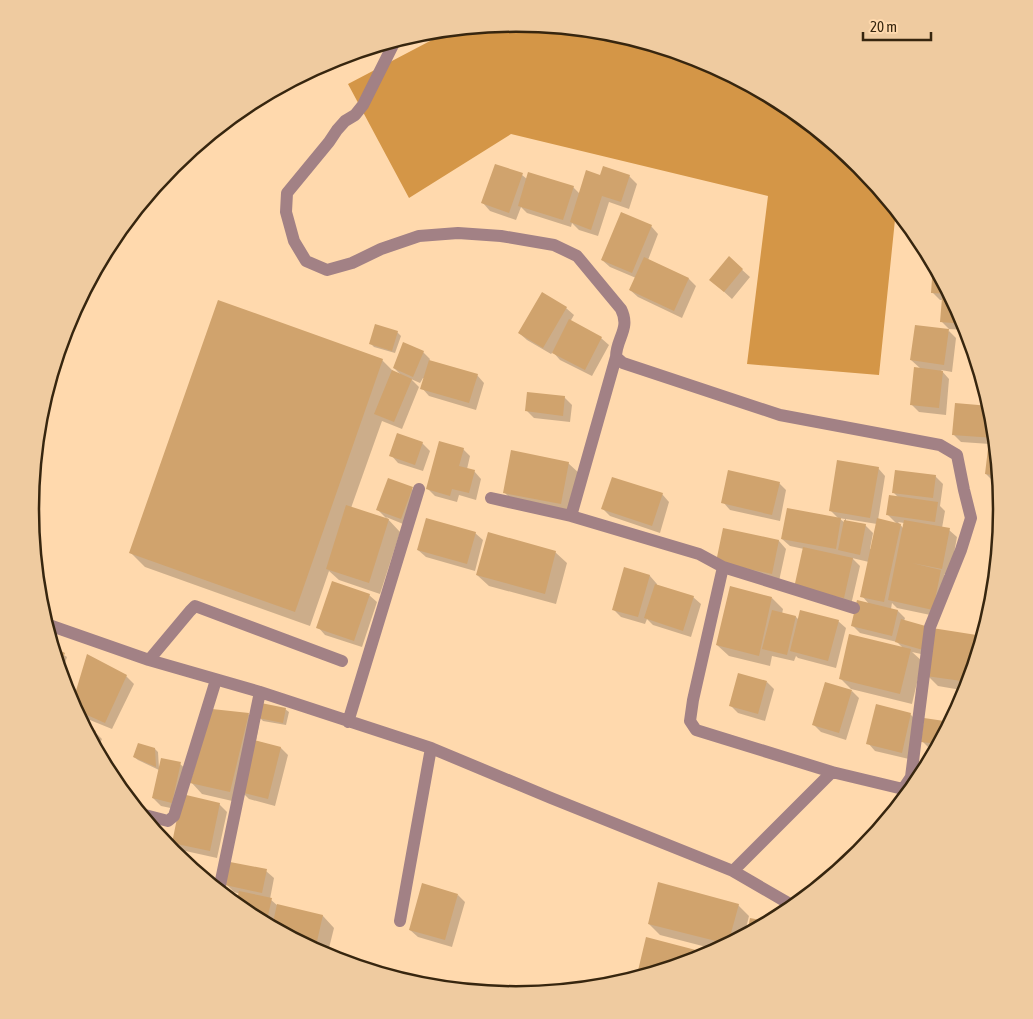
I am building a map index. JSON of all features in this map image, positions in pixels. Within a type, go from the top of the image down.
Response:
[{"type":"street","points":[[391,50],[363,105],[355,115],[345,121],[337,130],[288,193],[286,212],[294,241],[306,261],[327,270],[352,263],[402,241],[419,236],[442,234],[485,234],[554,245],[577,256],[621,309],[625,317],[625,330],[616,347],[616,357],[571,516]]},
{"type":"street","points":[[616,357],[623,363],[780,415],[940,444],[957,455],[971,518],[961,550],[930,627],[910,777],[903,788]]},
{"type":"street","points":[[348,722],[419,489]]},
{"type":"street","points":[[491,498],[571,516],[699,554],[723,567],[854,608]]},
{"type":"street","points":[[723,567],[693,700],[690,721],[696,730],[832,772],[903,789]]},
{"type":"street","points":[[149,660],[195,606],[342,661]]},
{"type":"street","points":[[55,627],[149,660],[260,692],[431,748],[733,871],[788,902]]},
{"type":"street","points":[[153,817],[168,822],[174,816],[216,680]]},
{"type":"street","points":[[220,883],[260,692]]},
{"type":"street","points":[[400,922],[431,748]]},
{"type":"street","points":[[733,871],[832,772]]},
{"type":"shaded area","points":[[516,32],[579,37],[640,49],[699,69],[755,96],[807,131],[831,151],[854,172],[895,219],[879,375],[747,364],[768,196],[511,134],[409,198],[348,84],[430,41]]},
{"type":"building","points":[[495,164],[523,173],[509,213],[481,203]]},
{"type":"building","points":[[603,166],[630,175],[621,202],[602,196],[591,230],[570,222],[586,170],[600,175]]},
{"type":"building","points":[[528,172],[574,186],[563,220],[518,206]]},
{"type":"building","points":[[621,212],[652,225],[632,273],[601,260]]},
{"type":"building","points":[[729,256],[743,269],[724,292],[709,280]]},
{"type":"building","points":[[644,257],[689,278],[674,311],[629,290]]},
{"type":"building","points":[[932,275],[941,294],[931,293]]},
{"type":"building","points":[[542,292],[567,307],[543,348],[518,333]]},
{"type":"building","points":[[942,298],[944,298],[955,323],[940,322]]},
{"type":"building","points":[[218,300],[383,359],[295,612],[129,553]]},
{"type":"building","points":[[569,319],[602,337],[585,370],[552,353]]},
{"type":"building","points":[[375,324],[398,331],[392,351],[369,344]]},
{"type":"building","points":[[915,325],[949,329],[944,365],[910,360]]},
{"type":"building","points":[[403,342],[424,351],[413,377],[393,368]]},
{"type":"building","points":[[429,360],[478,374],[469,403],[420,389]]},
{"type":"building","points":[[914,367],[943,371],[939,408],[910,405]]},
{"type":"building","points":[[392,370],[412,379],[394,422],[374,414]]},
{"type":"building","points":[[527,392],[565,396],[563,416],[525,411]]},
{"type":"building","points":[[955,403],[981,405],[987,437],[952,435]]},
{"type":"building","points":[[397,433],[423,442],[415,465],[389,456]]},
{"type":"building","points":[[439,441],[464,448],[459,466],[475,470],[469,493],[452,489],[450,496],[426,489]]},
{"type":"building","points":[[989,444],[992,475],[985,474]]},
{"type":"building","points":[[511,450],[569,462],[561,504],[503,493]]},
{"type":"building","points":[[837,460],[879,467],[870,518],[829,511]]},
{"type":"building","points":[[728,470],[780,482],[772,515],[721,503]]},
{"type":"building","points":[[895,470],[936,475],[933,498],[892,493]]},
{"type":"building","points":[[612,477],[663,493],[652,526],[601,509]]},
{"type":"building","points":[[388,478],[413,487],[401,519],[376,510]]},
{"type":"building","points":[[889,495],[938,502],[935,522],[886,515]]},
{"type":"building","points":[[346,505],[389,519],[369,583],[326,569]]},
{"type":"building","points":[[787,508],[841,518],[836,549],[781,539]]},
{"type":"building","points":[[426,518],[476,532],[467,564],[417,550]]},
{"type":"building","points":[[877,518],[901,524],[884,602],[860,597]]},
{"type":"building","points":[[844,520],[866,524],[860,555],[838,550]]},
{"type":"building","points":[[904,520],[950,528],[942,569],[912,563],[941,570],[933,610],[888,600]]},
{"type":"building","points":[[723,528],[779,540],[772,574],[716,562]]},
{"type":"building","points":[[488,532],[556,551],[545,594],[476,575]]},
{"type":"building","points":[[803,547],[853,558],[844,598],[794,588]]},
{"type":"building","points":[[624,567],[650,575],[638,617],[612,610]]},
{"type":"building","points":[[332,581],[370,594],[354,641],[316,628]]},
{"type":"building","points":[[655,584],[694,596],[683,631],[644,618]]},
{"type":"building","points":[[730,586],[772,597],[759,656],[716,645]]},
{"type":"building","points":[[857,600],[898,610],[892,636],[851,626]]},
{"type":"building","points":[[772,610],[796,616],[787,655],[762,649]]},
{"type":"building","points":[[800,610],[839,620],[828,661],[790,651]]},
{"type":"building","points":[[901,619],[929,627],[923,650],[895,642]]},
{"type":"building","points":[[932,628],[976,635],[961,681],[926,676]]},
{"type":"building","points":[[849,634],[911,649],[900,694],[839,679]]},
{"type":"building","points":[[87,654],[127,675],[105,723],[87,715],[76,691]]},
{"type":"building","points":[[738,673],[767,681],[758,714],[729,706]]},
{"type":"building","points":[[825,682],[852,690],[839,733],[812,725]]},
{"type":"building","points":[[261,703],[286,708],[283,723],[258,718]]},
{"type":"building","points":[[876,704],[911,713],[902,753],[866,744]]},
{"type":"building","points":[[212,709],[249,713],[230,792],[190,783]]},
{"type":"building","points":[[924,718],[944,721],[932,743],[921,742]]},
{"type":"building","points":[[254,740],[281,747],[268,799],[240,792]]},
{"type":"building","points":[[138,743],[155,748],[156,767],[133,757]]},
{"type":"building","points":[[161,758],[181,762],[172,803],[152,798]]},
{"type":"building","points":[[182,794],[220,803],[210,851],[176,844],[173,840]]},
{"type":"building","points":[[230,862],[267,869],[262,893],[225,885]]},
{"type":"building","points":[[658,882],[739,904],[730,935],[718,941],[648,924]]},
{"type":"building","points":[[422,883],[458,894],[445,940],[409,930]]},
{"type":"building","points":[[239,891],[272,898],[268,917],[251,906],[238,897]]},
{"type":"building","points":[[277,904],[323,915],[317,942],[273,920]]},
{"type":"building","points":[[750,918],[760,920],[755,923],[748,926]]},
{"type":"building","points":[[646,937],[698,951],[670,961],[638,970]]}]
